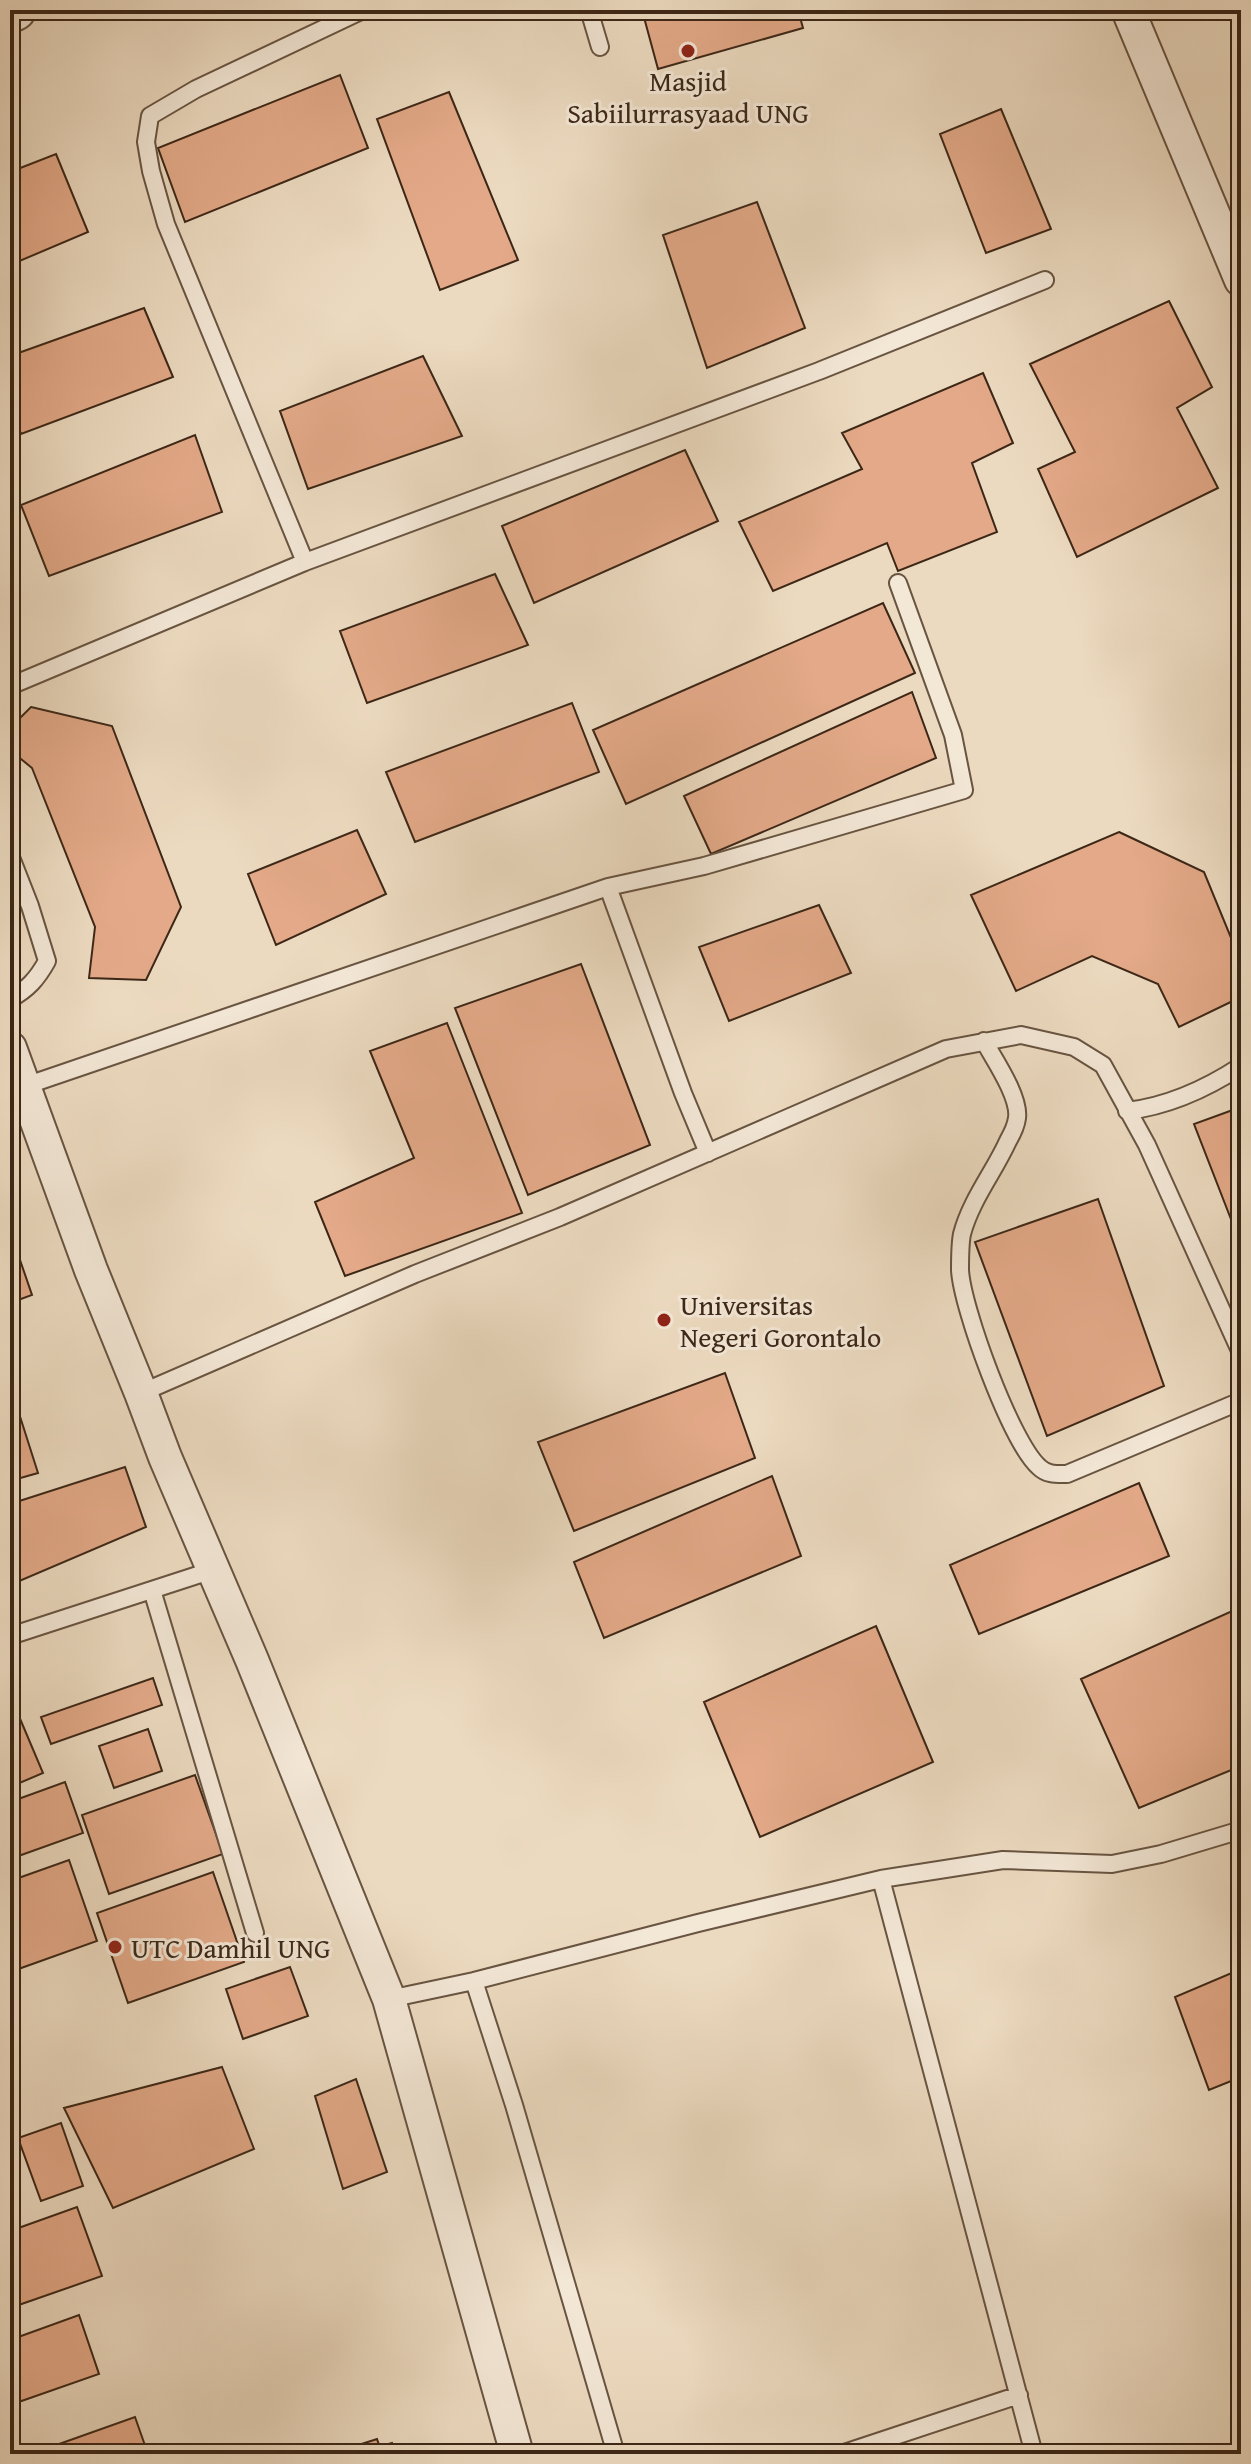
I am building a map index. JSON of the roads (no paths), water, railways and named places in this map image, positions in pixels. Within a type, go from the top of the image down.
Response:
[{"type":"street","points":[[1128,10],[1241,280]]},
{"type":"street","points":[[10,1048],[91,1270],[165,1457],[252,1660],[389,1999],[517,2454]]},
{"type":"lane","points":[[305,562],[166,224],[146,142],[150,116],[196,89],[363,10]]},
{"type":"lane","points":[[589,10],[600,47]]},
{"type":"lane","points":[[10,686],[305,562],[810,374],[1045,280]]},
{"type":"lane","points":[[25,1086],[608,887],[704,866],[964,790],[953,735],[898,583]]},
{"type":"lane","points":[[10,855],[47,961],[38,978],[25,991],[10,999]]},
{"type":"lane","points":[[608,887],[708,1153]]},
{"type":"lane","points":[[141,1393],[415,1274],[560,1217],[946,1049],[1021,1035],[1074,1047],[1103,1065],[1147,1145],[1241,1353]]},
{"type":"lane","points":[[984,1041],[1009,1088],[1018,1115],[997,1167],[975,1198],[962,1235],[960,1271],[971,1317],[1006,1415],[1022,1445],[1039,1468],[1051,1475],[1067,1474],[1241,1401]]},
{"type":"lane","points":[[1127,1111],[1169,1104],[1221,1080],[1241,1066]]},
{"type":"lane","points":[[10,1636],[213,1570]]},
{"type":"lane","points":[[152,1590],[255,1933]]},
{"type":"lane","points":[[389,1999],[474,1981],[881,1879],[1003,1860],[1112,1864],[1161,1854],[1241,1830]]},
{"type":"lane","points":[[881,1879],[1034,2454]]},
{"type":"lane","points":[[474,1981],[514,2105],[616,2454]]},
{"type":"lane","points":[[841,2454],[1019,2395]]},
{"type":"place","name":"Masjid Sabiilurrasyaad UNG","points":[[688,51]]},
{"type":"place","name":"Universitas Negeri Gorontalo","points":[[664,1320]]},
{"type":"place","name":"UTC Damhil UNG","points":[[115,1947]]}]
